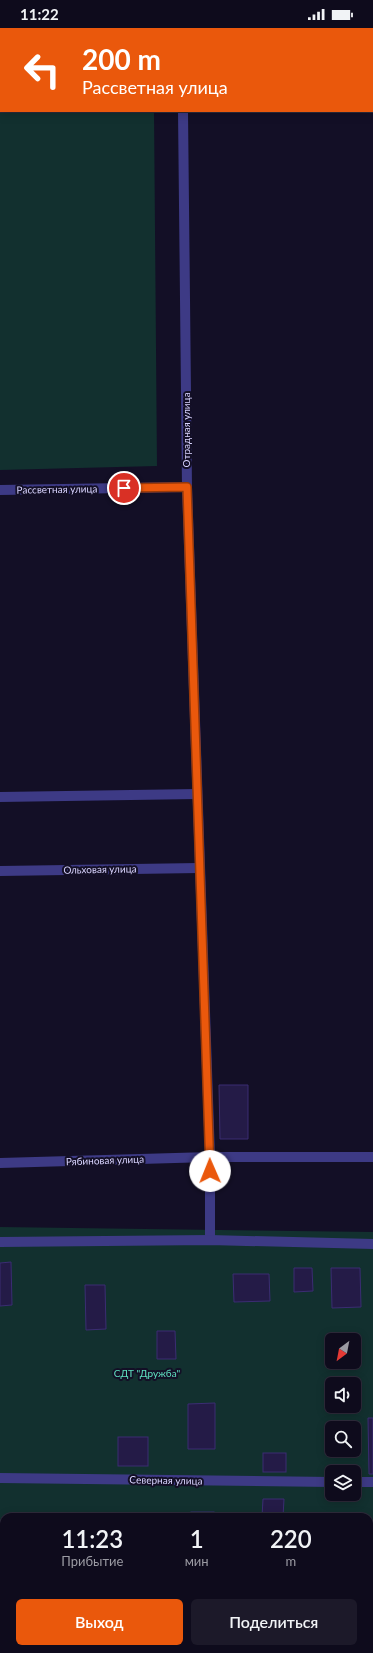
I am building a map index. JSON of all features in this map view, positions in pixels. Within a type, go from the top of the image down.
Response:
[{"type":"street","name":"Отрадная улица","points":[[183,112],[187,487],[210,1157],[210,1240]]},
{"type":"street","name":"Рассветная улица","points":[[0,490],[187,487]]},
{"type":"street","points":[[0,797],[197,794]]},
{"type":"street","name":"Ольховая улица","points":[[0,871],[199,868]]},
{"type":"street","name":"Рябиновая улица","points":[[0,1163],[210,1157],[373,1158]]},
{"type":"street","points":[[0,1242],[210,1240],[373,1244]]},
{"type":"street","name":"Северная улица","points":[[0,1478],[325,1482]]},
{"type":"street","points":[[361,1482],[373,1482]]},
{"type":"green space","points":[[0,112],[154,112],[157,466],[0,470]]},
{"type":"green space","name":"СДТ \"Дружба\"","points":[[0,1227],[373,1232],[373,1513],[0,1513]]},
{"type":"building","points":[[219,1085],[248,1085],[248,1139],[220,1139]]},
{"type":"building","points":[[11,1262],[12,1305],[0,1306],[0,1263]]},
{"type":"building","points":[[294,1268],[312,1268],[313,1291],[294,1292]]},
{"type":"building","points":[[331,1268],[360,1268],[361,1307],[332,1308]]},
{"type":"building","points":[[233,1274],[269,1274],[270,1301],[234,1302]]},
{"type":"building","points":[[85,1285],[105,1285],[106,1329],[86,1330]]},
{"type":"building","points":[[157,1331],[175,1331],[176,1359],[157,1359]]},
{"type":"building","points":[[215,1403],[215,1449],[188,1449],[188,1404]]},
{"type":"building","points":[[368,1418],[373,1418],[373,1474],[369,1474]]},
{"type":"building","points":[[118,1437],[148,1437],[148,1466],[118,1466]]},
{"type":"building","points":[[263,1453],[286,1453],[286,1472],[263,1472]]},
{"type":"building","points":[[263,1499],[284,1499],[283,1513],[262,1513]]},
{"type":"building","points":[[191,1512],[214,1512],[214,1513]]},
{"type":"route","points":[[124,488],[187,487],[210,1171]]}]
